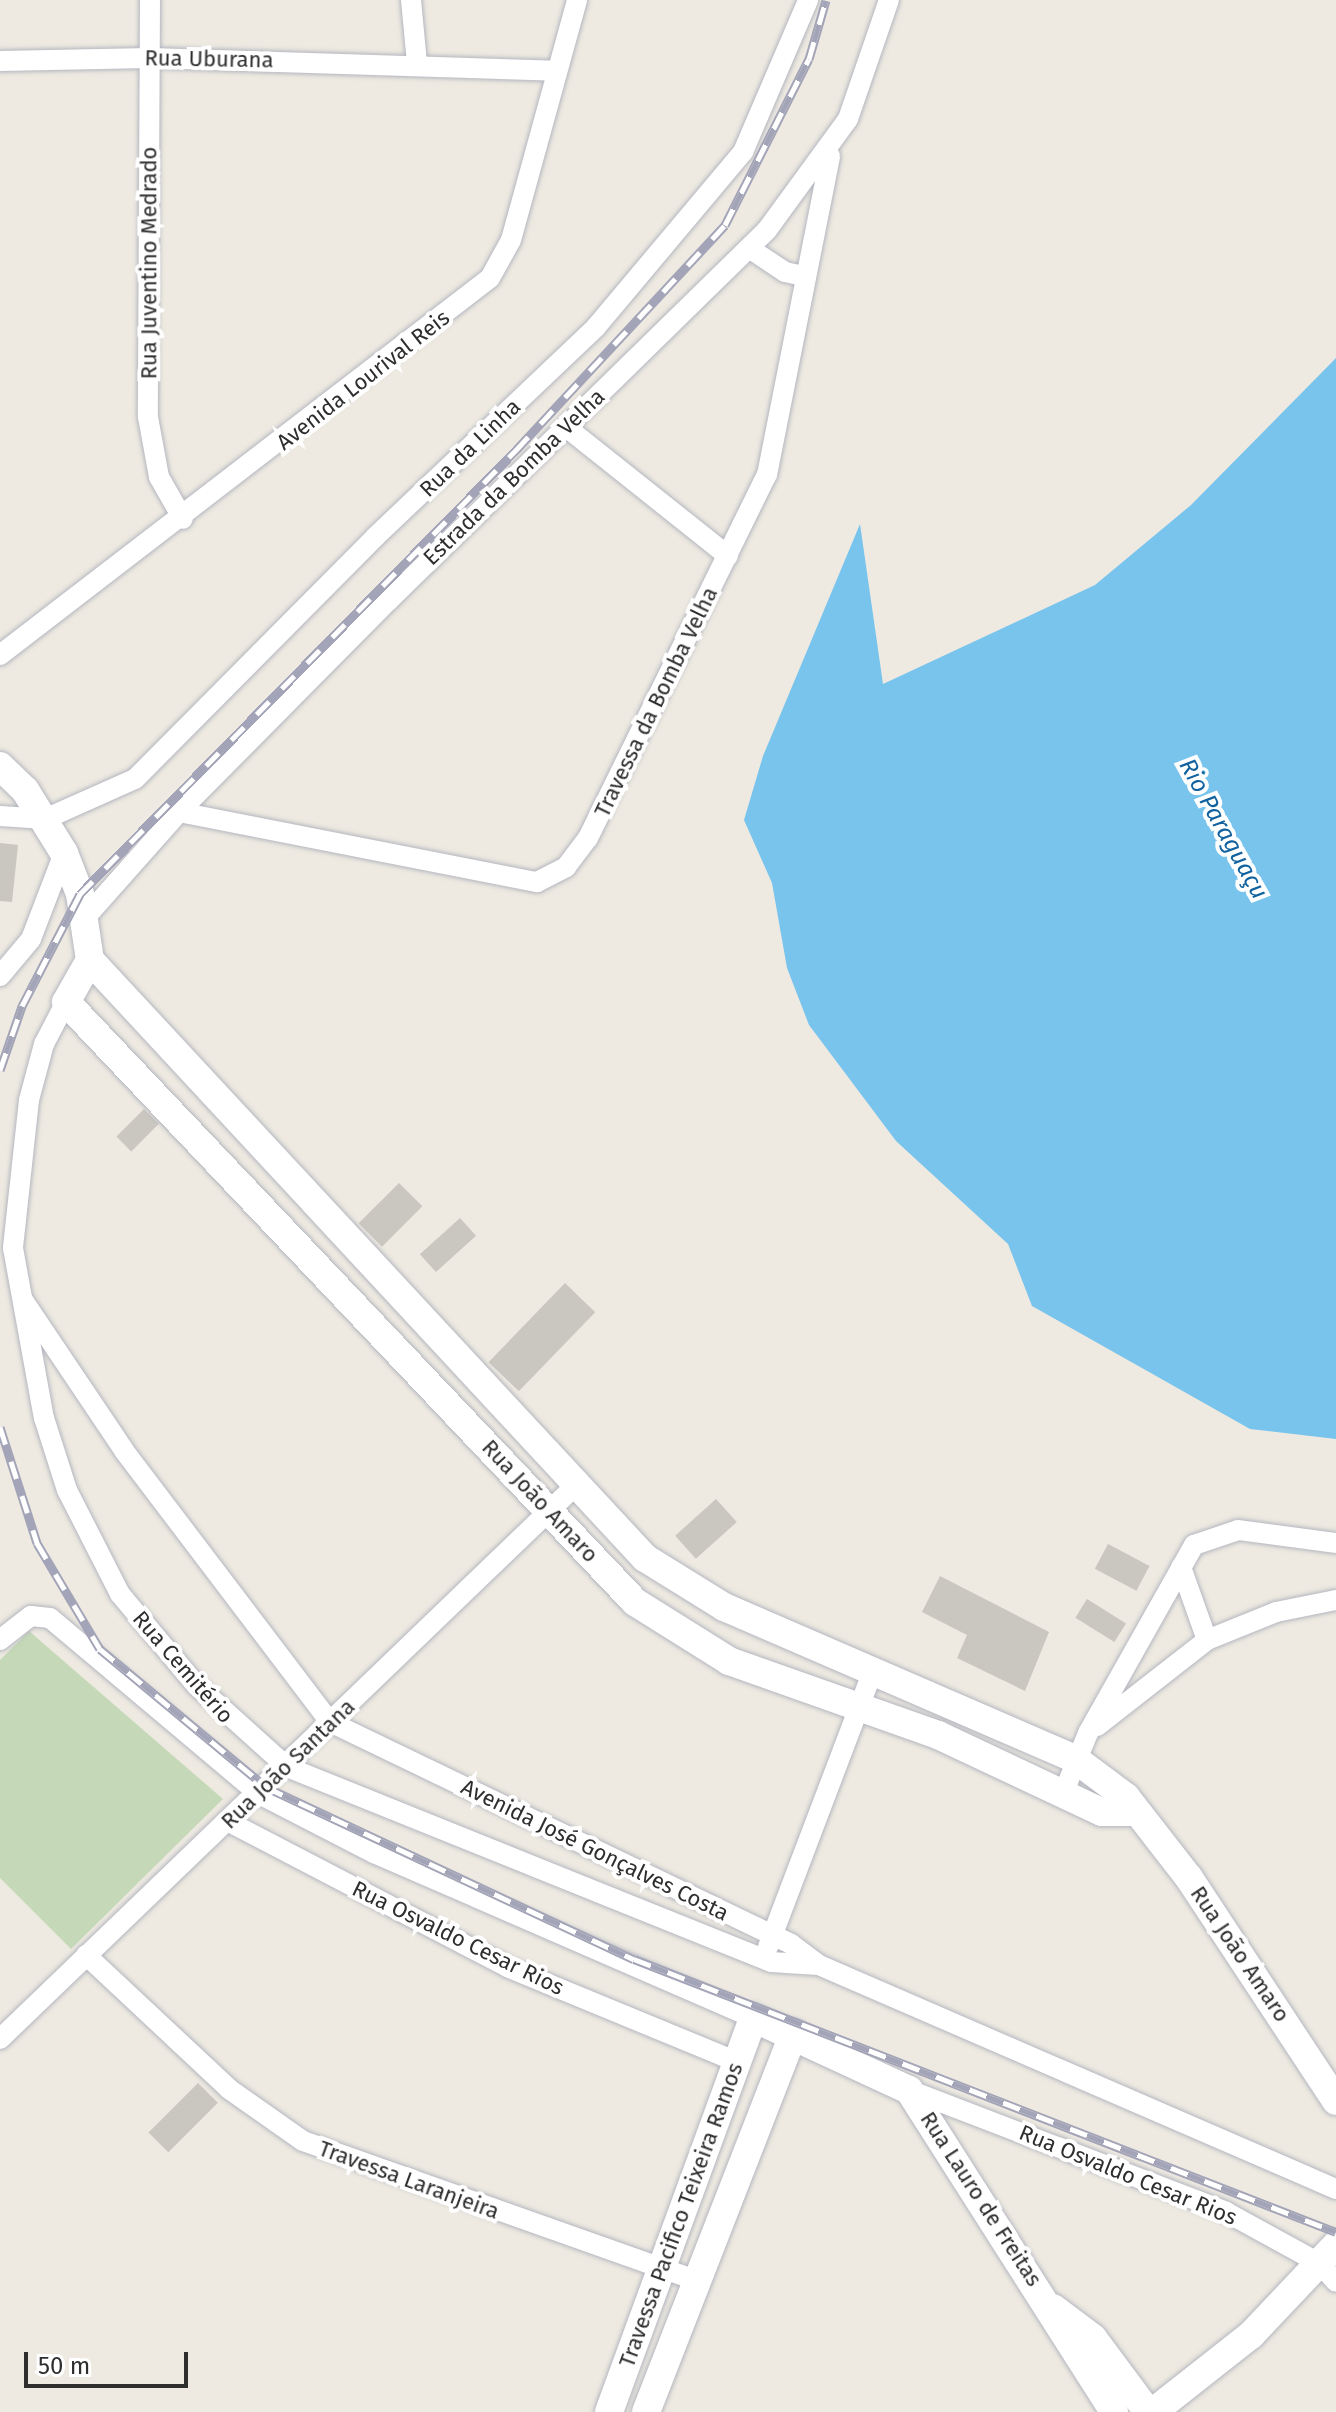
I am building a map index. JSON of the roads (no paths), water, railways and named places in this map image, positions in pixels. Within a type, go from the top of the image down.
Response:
[{"type":"street","name":"Rua Juventino Medrado","points":[[150,0],[148,417],[159,477],[183,519]]},
{"type":"street","points":[[411,0],[417,63]]},
{"type":"street","name":"Avenida Lourival Reis","points":[[0,655],[183,519],[490,278],[511,240],[577,0]]},
{"type":"street","name":"Rua da Linha","points":[[45,819],[135,779],[376,536],[596,327],[743,152],[808,0]]},
{"type":"street","name":"Estrada da Bomba Velha","points":[[84,919],[179,812],[749,248],[831,149],[862,85],[889,0]]},
{"type":"street","name":"Rua Uburana","points":[[0,61],[150,58],[417,63],[557,71]]},
{"type":"street","name":"Travessa da Bomba Velha","points":[[179,812],[537,882],[566,867],[588,838],[767,475],[831,149]]},
{"type":"street","points":[[749,248],[785,272],[804,276]]},
{"type":"street","points":[[566,427],[728,556]]},
{"type":"street","points":[[0,766],[45,819],[64,853],[84,919],[90,960],[66,1002]]},
{"type":"street","points":[[0,816],[45,819]]},
{"type":"street","points":[[0,976],[31,939],[64,853]]},
{"type":"street","name":"Rua João Amaro","points":[[90,960],[573,1488],[683,1586],[1075,1759],[1136,1812],[1189,1878],[1336,2101]]},
{"type":"street","name":"Rua João Amaro","points":[[66,1002],[551,1509],[635,1602],[673,1631],[729,1661],[938,1735],[1102,1812],[1136,1812]]},
{"type":"street","name":"Rua Cemitério","points":[[66,1002],[44,1044],[20,1144],[13,1248],[44,1418],[93,1547],[120,1594],[196,1685],[287,1767],[764,1959],[819,1965]]},
{"type":"street","name":"Avenida José Gonçalves Costa","points":[[23,1300],[125,1452],[330,1722],[773,1935],[819,1965],[1336,2189]]},
{"type":"street","name":"Rua João Santana","points":[[0,2039],[259,1794],[573,1488]]},
{"type":"street","points":[[1063,1794],[1088,1733],[1194,1545],[1222,1531],[1336,1543]]},
{"type":"street","points":[[1181,1567],[1207,1640]]},
{"type":"street","points":[[1088,1733],[1207,1640],[1276,1612],[1336,1600]]},
{"type":"street","name":"Rua Cemitério","points":[[0,1640],[31,1616],[62,1625],[144,1703],[259,1794]]},
{"type":"street","points":[[764,1959],[874,1668]]},
{"type":"street","name":"Rua Osvaldo Cesar Rios","points":[[259,1794],[374,1853],[753,2018]]},
{"type":"street","name":"Rua Osvaldo Cesar Rios","points":[[229,1822],[507,1967],[737,2062]]},
{"type":"street","name":"Travessa Laranjeira","points":[[86,1955],[229,2089],[303,2141],[695,2280]]},
{"type":"street","points":[[753,2018],[793,2034],[832,2059],[909,2090]]},
{"type":"street","name":"Travessa Pacifico Teixeira Ramos","points":[[609,2412],[753,2018]]},
{"type":"street","name":"Travessa Pacifico Teixeira Ramos","points":[[646,2412],[793,2034]]},
{"type":"street","points":[[737,2062],[780,2065],[832,2059]]},
{"type":"street","name":"Rua Osvaldo Cesar Rios","points":[[909,2090],[1201,2201],[1330,2264]]},
{"type":"street","name":"Rua Lauro de Freitas","points":[[909,2090],[1053,2308],[1074,2355],[1114,2412]]},
{"type":"street","points":[[1151,2412],[1251,2335],[1330,2264]]},
{"type":"street","name":"Rua Lauro de Freitas","points":[[1053,2308],[1093,2338],[1151,2412]]},
{"type":"water","name":"Rio Paraguaçu","points":[[1336,358],[1336,1439],[1250,1429],[1032,1306],[1008,1244],[896,1141],[809,1025],[787,968],[772,883],[744,820],[763,756],[860,524],[883,684],[1095,585],[1191,505]]},
{"type":"railway","points":[[0,1070],[22,1006],[80,894],[516,450],[725,225],[809,59],[826,0]]},
{"type":"railway","points":[[0,1427],[37,1543],[100,1649],[266,1787],[634,1959],[1336,2232]]}]
